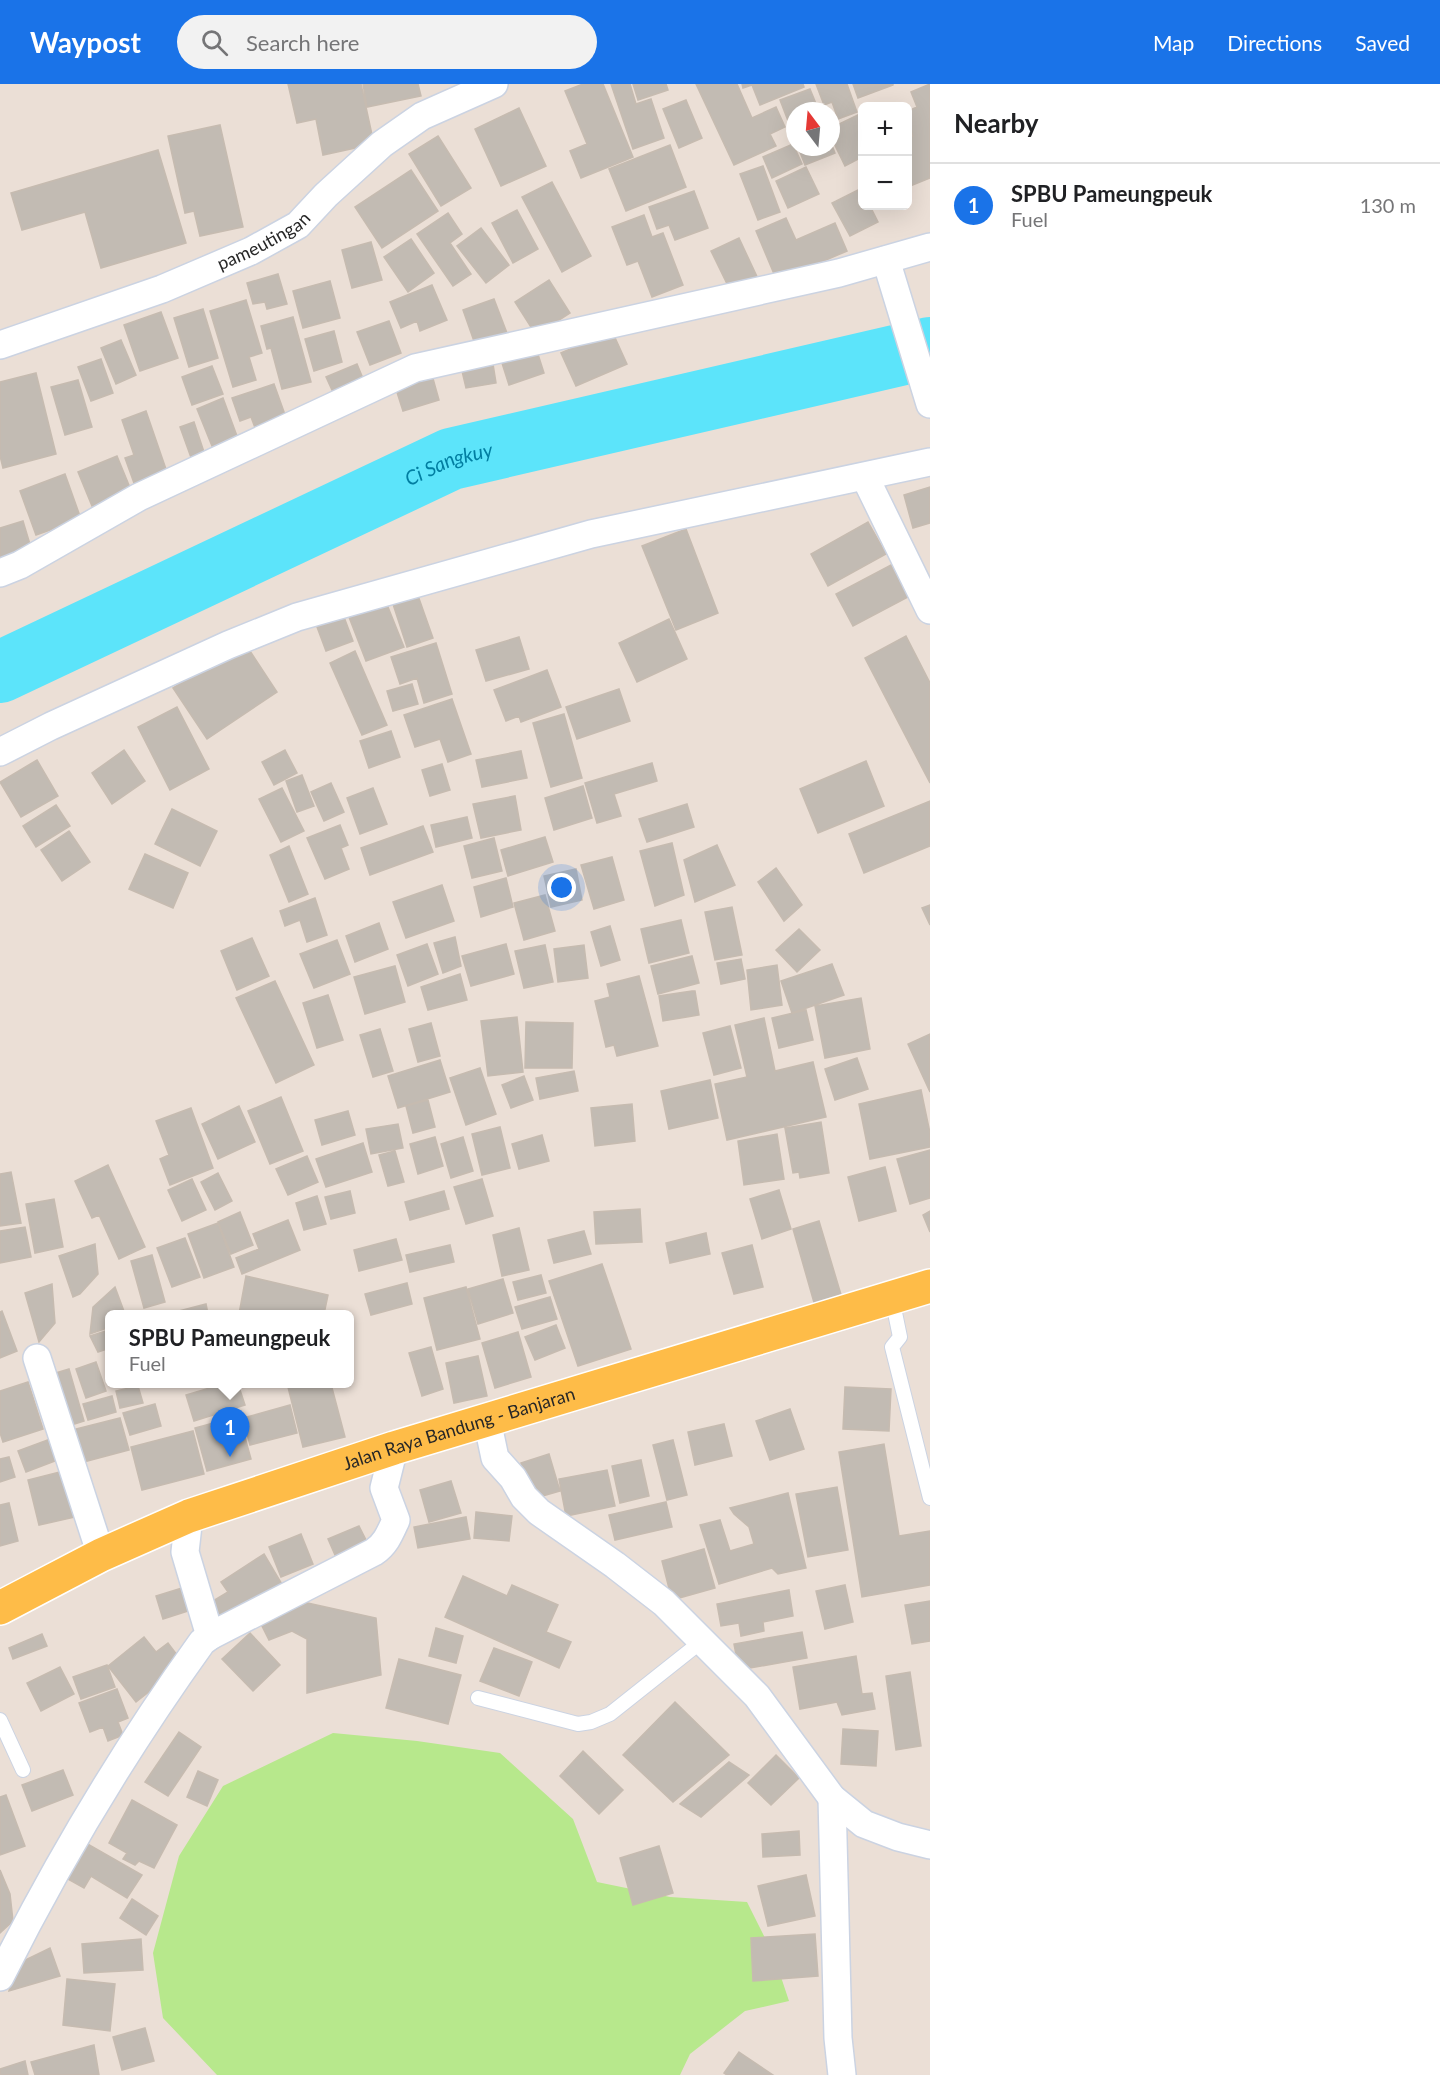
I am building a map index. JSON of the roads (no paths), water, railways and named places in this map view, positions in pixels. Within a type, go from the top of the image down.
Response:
[{"type":"main road","name":"Jalan Raya Bandung - Banjaran","points":[[0,1608],[101,1555],[189,1516],[394,1448],[930,1286]]},
{"type":"street","name":"pameutingan","points":[[0,345],[162,289],[251,250],[298,225],[326,195],[382,144],[422,116],[495,84]]},
{"type":"street","points":[[0,573],[20,566],[140,497],[415,368],[816,278],[888,268],[930,247]]},
{"type":"street","points":[[888,268],[930,404]]},
{"type":"street","points":[[0,752],[51,726],[207,655],[297,617],[591,534],[930,462]]},
{"type":"street","points":[[865,477],[930,610]]},
{"type":"street","points":[[37,1358],[101,1555]]},
{"type":"street","points":[[487,1420],[495,1458],[513,1478],[524,1497],[539,1512],[615,1564],[664,1603],[757,1696],[832,1798],[864,1824],[898,1837],[930,1845]]},
{"type":"street","points":[[0,1977],[56,1867],[115,1769],[195,1653],[210,1636],[374,1552],[388,1538],[396,1520],[384,1488],[394,1448]]},
{"type":"street","points":[[189,1516],[185,1552],[210,1636]]},
{"type":"street","points":[[832,1798],[838,2038],[842,2075]]},
{"type":"lane","points":[[892,1298],[900,1337],[892,1347],[930,1498]]},
{"type":"lane","points":[[478,1698],[578,1724],[591,1722],[610,1714],[702,1641]]},
{"type":"lane","points":[[0,1720],[23,1770]]},
{"type":"waterway","name":"Ci Sangkuy","points":[[0,672],[451,459],[930,348]]},
{"type":"place","name":"SPBU Pameungpeuk","points":[[230,1457]]}]
